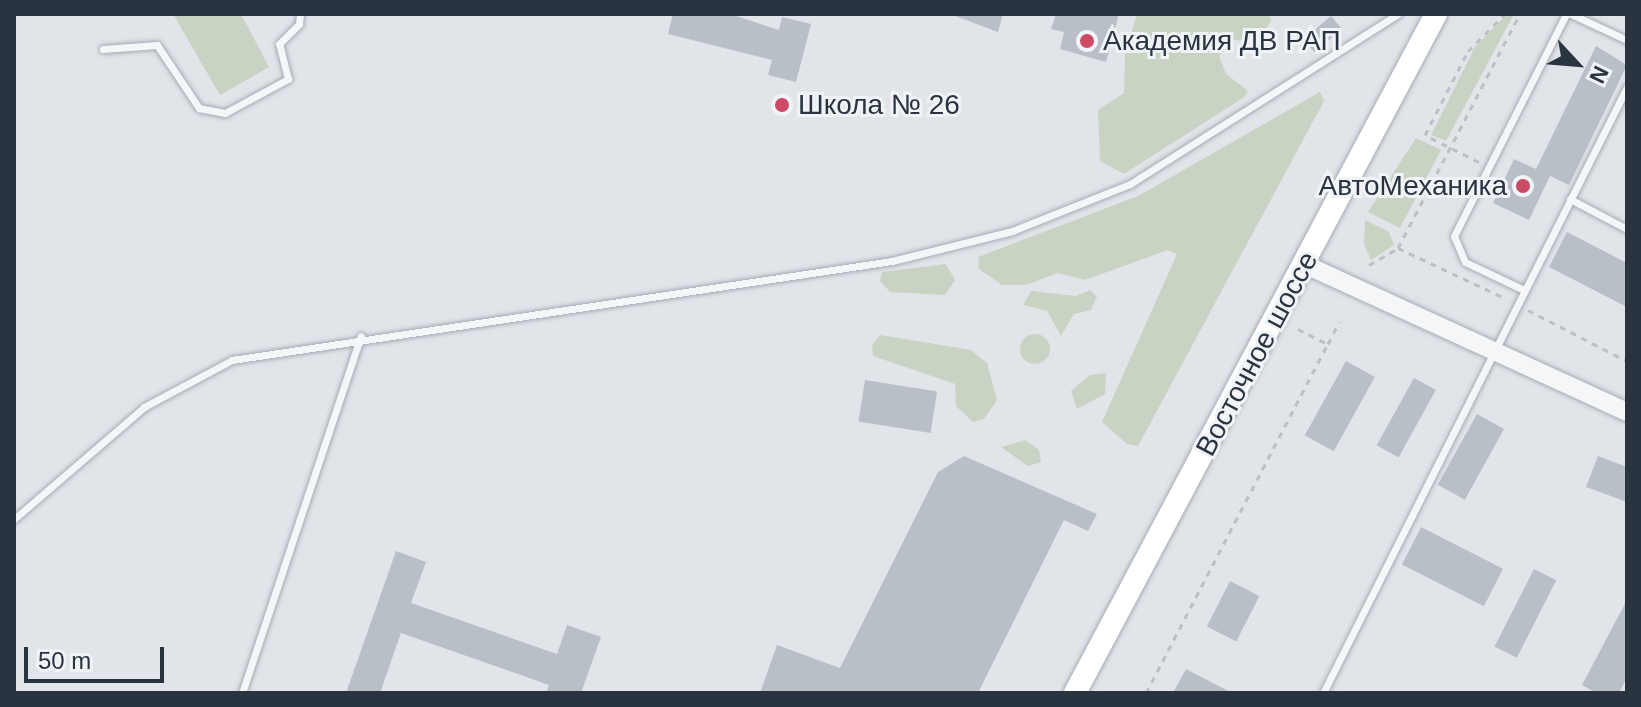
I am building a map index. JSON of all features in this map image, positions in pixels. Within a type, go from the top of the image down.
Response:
[{"type":"main road","name":"Восточное шоссе","points":[[1075,693],[1306,265],[1436,14]]},
{"type":"street","points":[[1306,265],[1627,412]]},
{"type":"lane","points":[[103,49],[157,45],[199,108],[225,113],[288,79],[279,44],[299,24],[300,14]]},
{"type":"lane","points":[[14,519],[144,407],[232,360],[361,336],[892,261],[1012,231],[1130,184],[1398,14]]},
{"type":"lane","points":[[1524,290],[1465,262],[1456,251],[1454,236],[1568,14],[1627,40]]},
{"type":"lane","points":[[1323,693],[1627,87]]},
{"type":"lane","points":[[1570,199],[1627,229]]},
{"type":"lane","points":[[242,693],[361,336]]},
{"type":"path","points":[[1489,167],[1425,135],[1468,51],[1505,14]]},
{"type":"path","points":[[1369,265],[1398,248],[1520,14]]},
{"type":"path","points":[[1146,693],[1339,322]]},
{"type":"path","points":[[1298,329],[1328,344]]},
{"type":"green space","points":[[173,14],[241,14],[269,67],[220,95]]},
{"type":"green space","points":[[1137,14],[1270,14],[1271,21],[1257,43],[1231,39],[1219,56],[1226,74],[1248,91],[1243,98],[1124,174],[1100,161],[1098,110],[1124,93],[1125,55]]},
{"type":"green space","points":[[1507,14],[1514,14],[1446,141],[1431,135],[1475,47]]},
{"type":"green space","points":[[1320,92],[1324,101],[1138,446],[1127,444],[1102,422],[1177,254],[1168,250],[1085,280],[1058,273],[1026,285],[1002,285],[979,269],[978,257],[1138,196]]},
{"type":"green space","points":[[1416,138],[1441,150],[1400,228],[1368,212]]},
{"type":"green space","points":[[1365,220],[1389,232],[1394,245],[1371,260],[1364,244]]},
{"type":"green space","points":[[946,264],[955,280],[945,295],[890,292],[880,281],[882,272]]},
{"type":"green space","points":[[1090,290],[1097,297],[1091,310],[1074,314],[1061,336],[1047,311],[1023,305],[1031,291],[1076,296]]},
{"type":"green space","points":[[1035,334],[1046,338],[1050,349],[1046,360],[1035,364],[1024,360],[1020,349],[1024,338]]},
{"type":"green space","points":[[880,335],[971,350],[987,363],[997,400],[984,419],[973,422],[956,406],[955,384],[873,356],[872,345]]},
{"type":"green space","points":[[1106,373],[1105,394],[1077,409],[1071,391],[1090,375]]},
{"type":"green space","points":[[1025,440],[1039,450],[1041,462],[1028,466],[1001,447]]},
{"type":"building","points":[[673,14],[730,14],[779,30],[782,17],[811,24],[796,82],[768,75],[772,60],[668,34]]},
{"type":"building","points":[[950,14],[1003,14],[998,32]]},
{"type":"building","name":"Академия ДВ РАП","points":[[1056,14],[1119,14],[1106,62],[1060,49],[1064,32],[1051,29]]},
{"type":"building","points":[[1331,16],[1342,29],[1314,52],[1303,39]]},
{"type":"building","points":[[1596,46],[1627,65],[1569,185],[1550,176],[1529,220],[1493,203],[1514,159],[1536,169]]},
{"type":"building","points":[[1567,232],[1627,263],[1627,307],[1549,267]]},
{"type":"building","points":[[1346,361],[1375,377],[1334,451],[1305,435]]},
{"type":"building","points":[[1414,378],[1436,390],[1399,457],[1377,445]]},
{"type":"building","points":[[865,380],[937,391],[931,433],[858,421]]},
{"type":"building","points":[[1477,414],[1504,429],[1465,500],[1438,485]]},
{"type":"building","points":[[964,456],[1097,514],[1088,531],[1064,520],[978,693],[760,693],[777,645],[840,668],[938,472]]},
{"type":"building","points":[[1598,456],[1627,467],[1627,502],[1586,487]]},
{"type":"building","points":[[1421,527],[1503,569],[1484,606],[1402,564]]},
{"type":"building","points":[[396,551],[426,562],[411,603],[557,654],[567,625],[601,637],[581,693],[546,693],[549,685],[401,633],[380,693],[346,693]]},
{"type":"building","points":[[1534,569],[1556,580],[1517,658],[1495,647]]},
{"type":"building","points":[[1230,581],[1259,596],[1236,641],[1207,626]]},
{"type":"building","points":[[1627,600],[1627,677],[1619,693],[1596,693],[1582,685]]},
{"type":"building","points":[[1186,669],[1232,693],[1173,693]]},
{"type":"place","name":"Академия ДВ РАП","points":[[1087,41]]},
{"type":"place","name":"Школа № 26","points":[[782,105]]},
{"type":"place","name":"АвтоМеханика","points":[[1523,186]]}]
